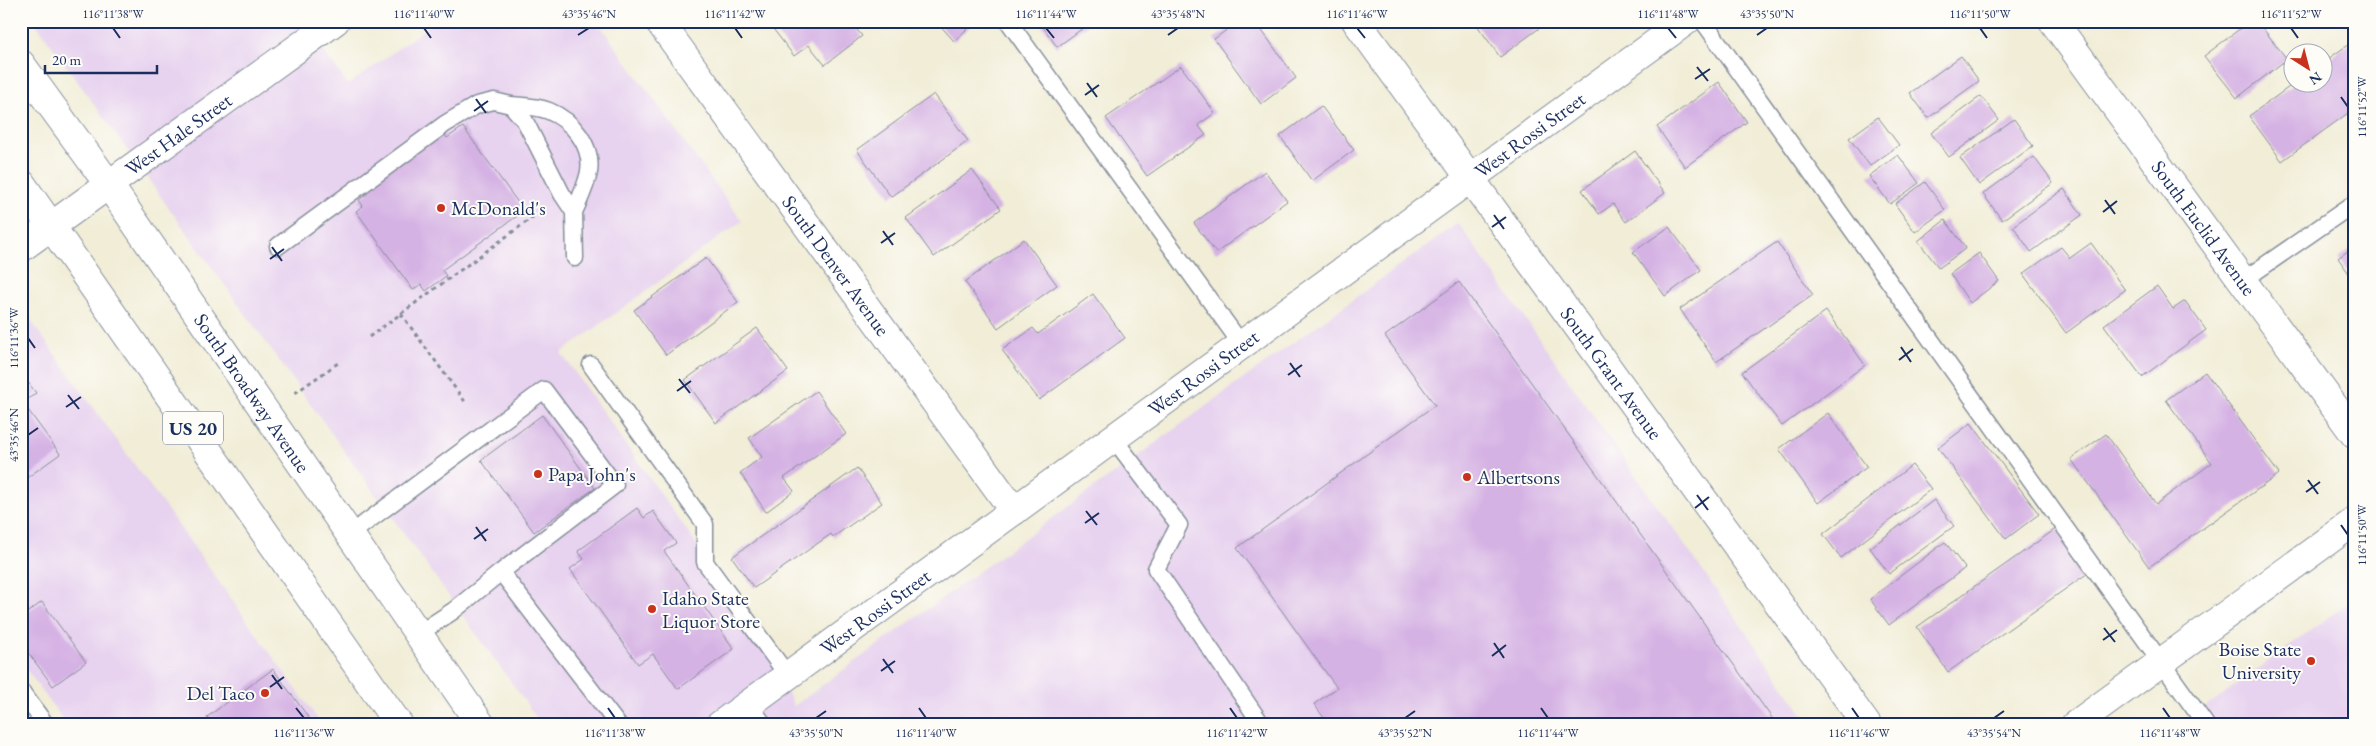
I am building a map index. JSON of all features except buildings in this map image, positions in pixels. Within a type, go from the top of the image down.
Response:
[{"type":"street","name":"South Denver Avenue","points":[[659,21],[1014,511]]},
{"type":"street","name":"South Grant Avenue","points":[[1356,21],[1867,725]]},
{"type":"street","name":"West Rossi Street","points":[[720,725],[757,714],[788,676],[1686,21]]},
{"type":"street","name":"South Euclid Avenue","points":[[2053,21],[2355,435]]},
{"type":"street","name":"West Hale Street","points":[[21,248],[109,185],[324,24]]},
{"type":"street","name":"South Broadway Avenue","points":[[21,64],[109,185],[481,725]]},
{"type":"street","name":"US 20","points":[[21,183],[399,725]]},
{"type":"street","points":[[2075,725],[2355,521]]},
{"type":"lane","points":[[1008,21],[1242,346]]},
{"type":"lane","points":[[1703,21],[2206,725]]},
{"type":"lane","points":[[278,246],[445,124],[477,105],[494,101],[535,107],[551,112],[578,133],[586,146],[589,170],[584,190],[574,212],[575,258]]},
{"type":"lane","points":[[511,105],[525,121],[562,194],[574,212]]},
{"type":"lane","points":[[2242,281],[2355,203]]},
{"type":"lane","points":[[590,365],[705,524],[705,562],[788,676]]},
{"type":"lane","points":[[349,535],[382,513],[544,390],[615,485],[453,610],[418,634]]},
{"type":"lane","points":[[1114,439],[1179,525],[1156,569],[1262,725]]},
{"type":"lane","points":[[501,572],[618,725]]},
{"type":"lane","points":[[21,691],[46,725]]},
{"type":"path","points":[[369,337],[533,217]]},
{"type":"path","points":[[401,314],[466,403]]},
{"type":"path","points":[[296,393],[338,363]]},
{"type":"shaded area","points":[[34,21],[302,21],[348,85],[436,21],[597,21],[742,221],[561,353],[760,634],[794,706],[1458,223],[1811,725],[542,725]]},
{"type":"shaded area","points":[[21,307],[322,725],[67,725],[21,662]]},
{"type":"shaded area","name":"Boise State University","points":[[2355,598],[2355,725],[2181,725]]},
{"type":"place","name":"McDonald's","points":[[441,208]]},
{"type":"place","name":"Papa John's","points":[[538,474]]},
{"type":"place","name":"Albertsons","points":[[1467,477]]},
{"type":"place","name":"Idaho State Liquor Store","points":[[652,609]]},
{"type":"place","name":"Boise State University","points":[[2311,661]]},
{"type":"place","name":"Del Taco","points":[[265,693]]}]
